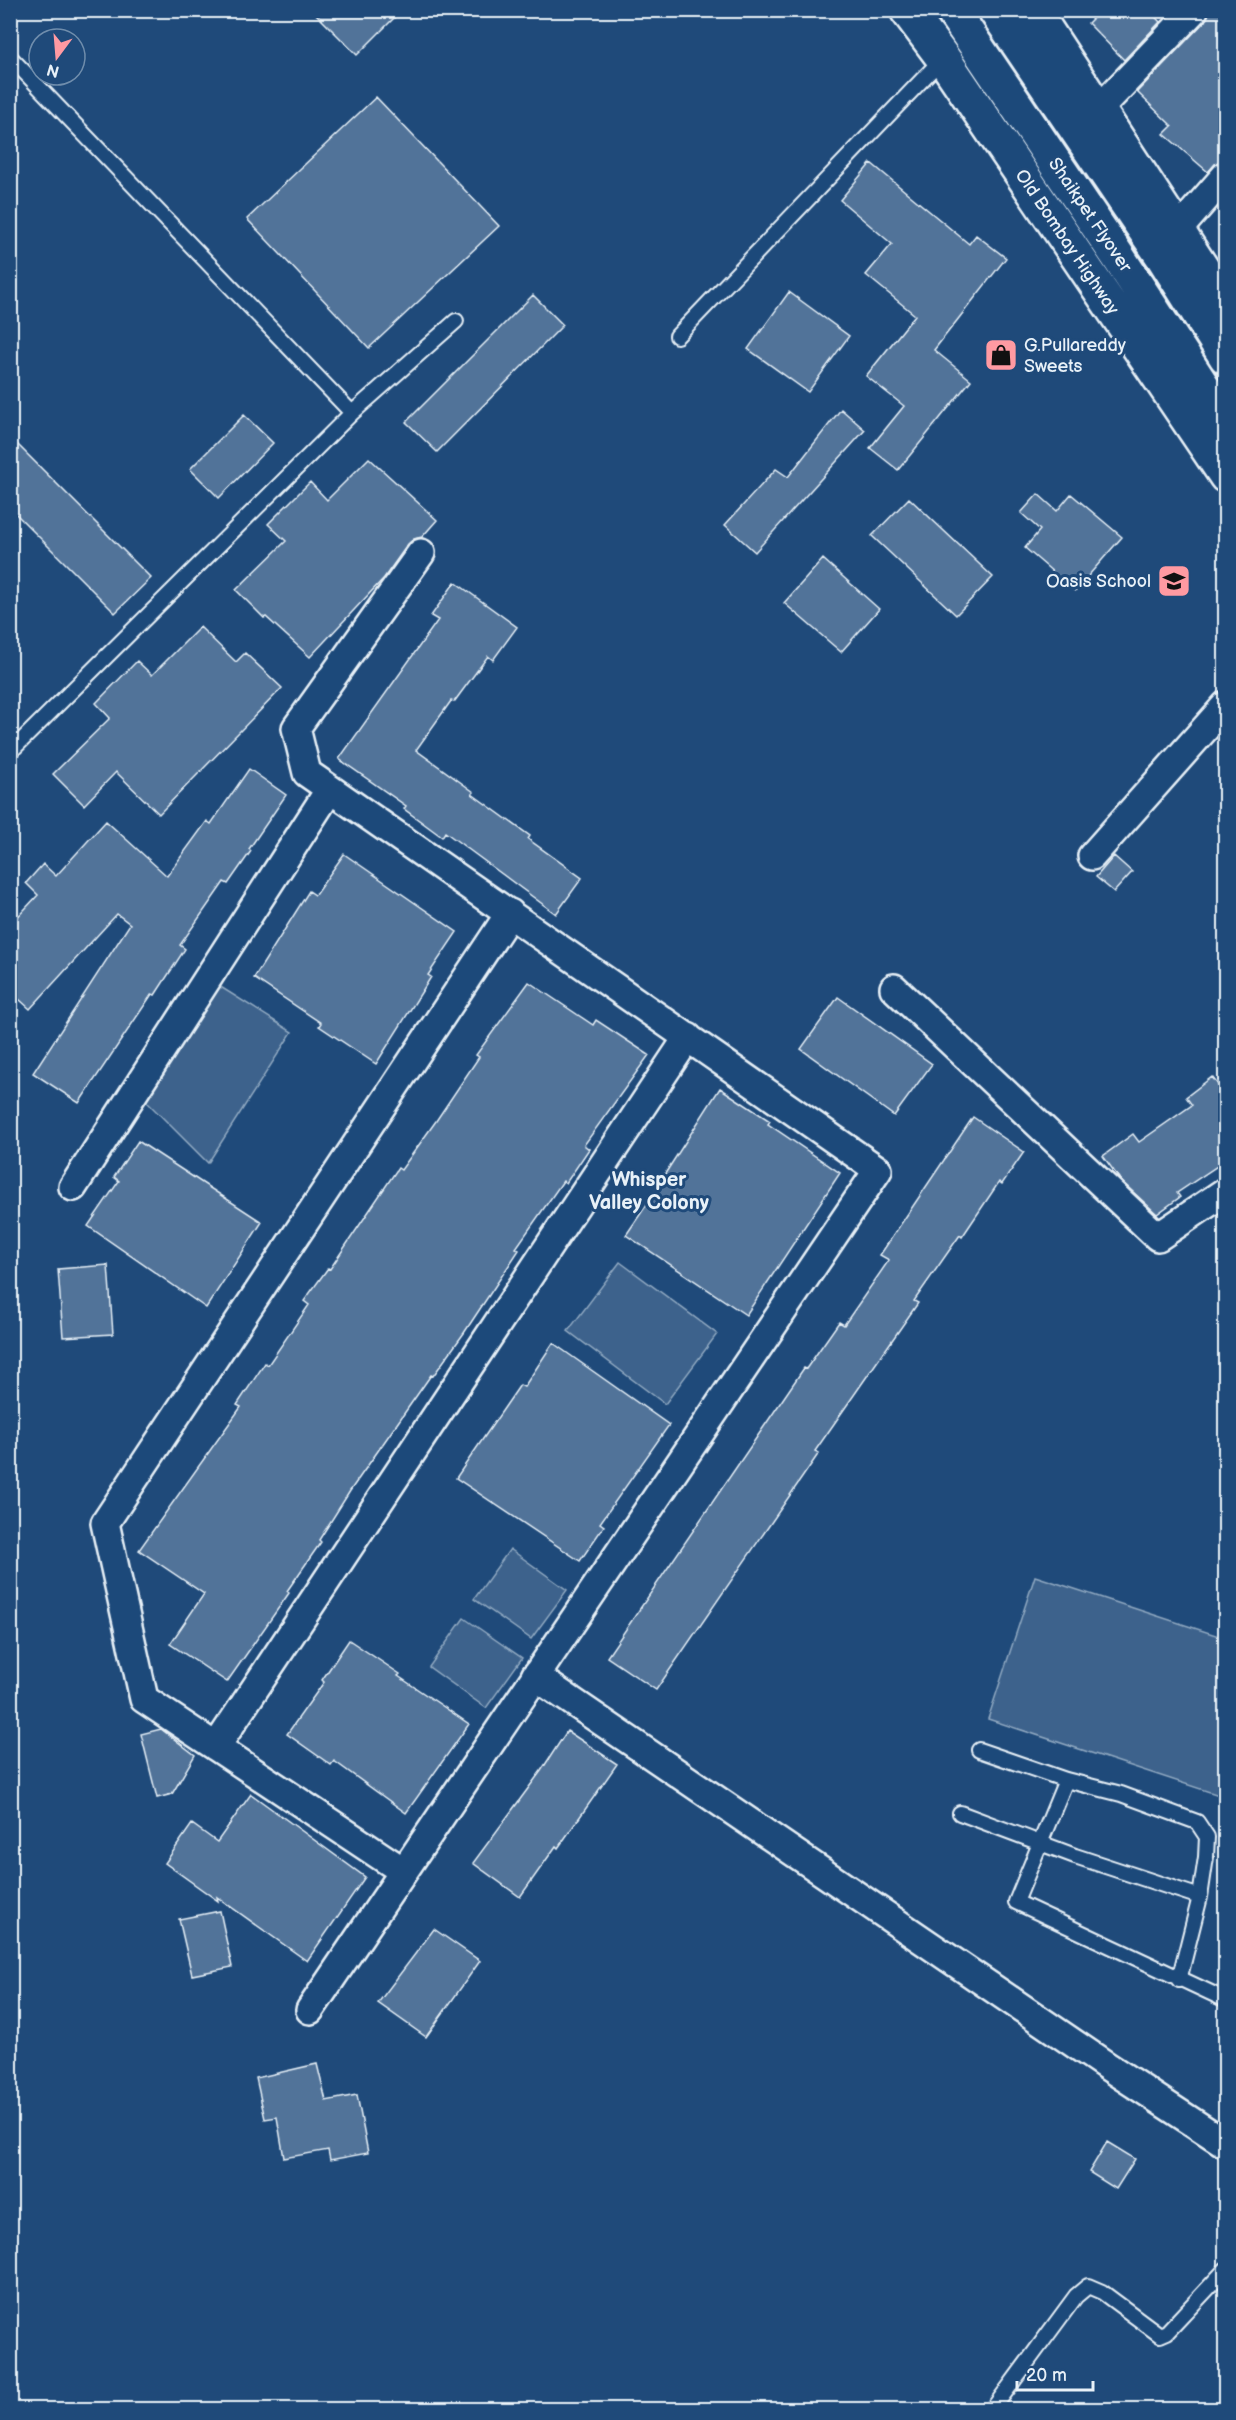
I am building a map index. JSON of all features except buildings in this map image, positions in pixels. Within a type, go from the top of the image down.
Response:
[{"type":"main road","name":"Old Bombay Highway","points":[[908,10],[943,58],[1226,476]]},
{"type":"main road","name":"Shaikpet Flyover","points":[[952,10],[1226,422]]},
{"type":"main road","name":"Shaikpet Flyover","points":[[995,10],[1163,257],[1226,357]]},
{"type":"main road","points":[[1033,10],[1226,305]]},
{"type":"street","points":[[1097,111],[1194,10]]},
{"type":"street","points":[[1177,231],[1226,175]]},
{"type":"street","points":[[310,2010],[878,1170],[307,773],[296,728],[421,553]]},
{"type":"street","points":[[1092,856],[1226,705]]},
{"type":"street","points":[[73,1187],[330,789]]},
{"type":"street","points":[[403,1871],[144,1699],[105,1523],[510,913]]},
{"type":"street","points":[[894,988],[1158,1237],[1226,1191]]},
{"type":"street","points":[[216,1747],[688,1037]]},
{"type":"street","points":[[535,1676],[1226,2144]]},
{"type":"lane","points":[[10,57],[352,413]]},
{"type":"lane","points":[[677,336],[943,58]]},
{"type":"lane","points":[[10,752],[352,413],[456,321]]},
{"type":"lane","points":[[979,1750],[1066,1780],[1121,1794],[1197,1822],[1207,1838],[1200,1897],[1179,1980]]},
{"type":"lane","points":[[1066,1780],[1016,1902],[1226,2000]]},
{"type":"lane","points":[[960,1813],[1075,1856],[1200,1897]]},
{"type":"lane","points":[[992,2409],[1076,2296],[1088,2286],[1095,2287],[1160,2335],[1167,2332],[1226,2269]]},
{"type":"shaded area","points":[[219,986],[292,1032],[208,1163],[146,1101]]},
{"type":"shaded area","points":[[620,1262],[717,1334],[665,1404],[568,1331]]},
{"type":"shaded area","points":[[510,1549],[567,1590],[531,1639],[474,1599]]},
{"type":"shaded area","points":[[1035,1576],[1225,1638],[1225,1797],[988,1719]]},
{"type":"shaded area","points":[[464,1618],[522,1658],[486,1708],[429,1667]]},
{"type":"place","name":"G.Pullareddy Sweets","points":[[1001,355]]},
{"type":"place","name":"Oasis School","points":[[1174,581]]},
{"type":"district","name":"Whisper Valley Colony","points":[[649,1192]]}]
